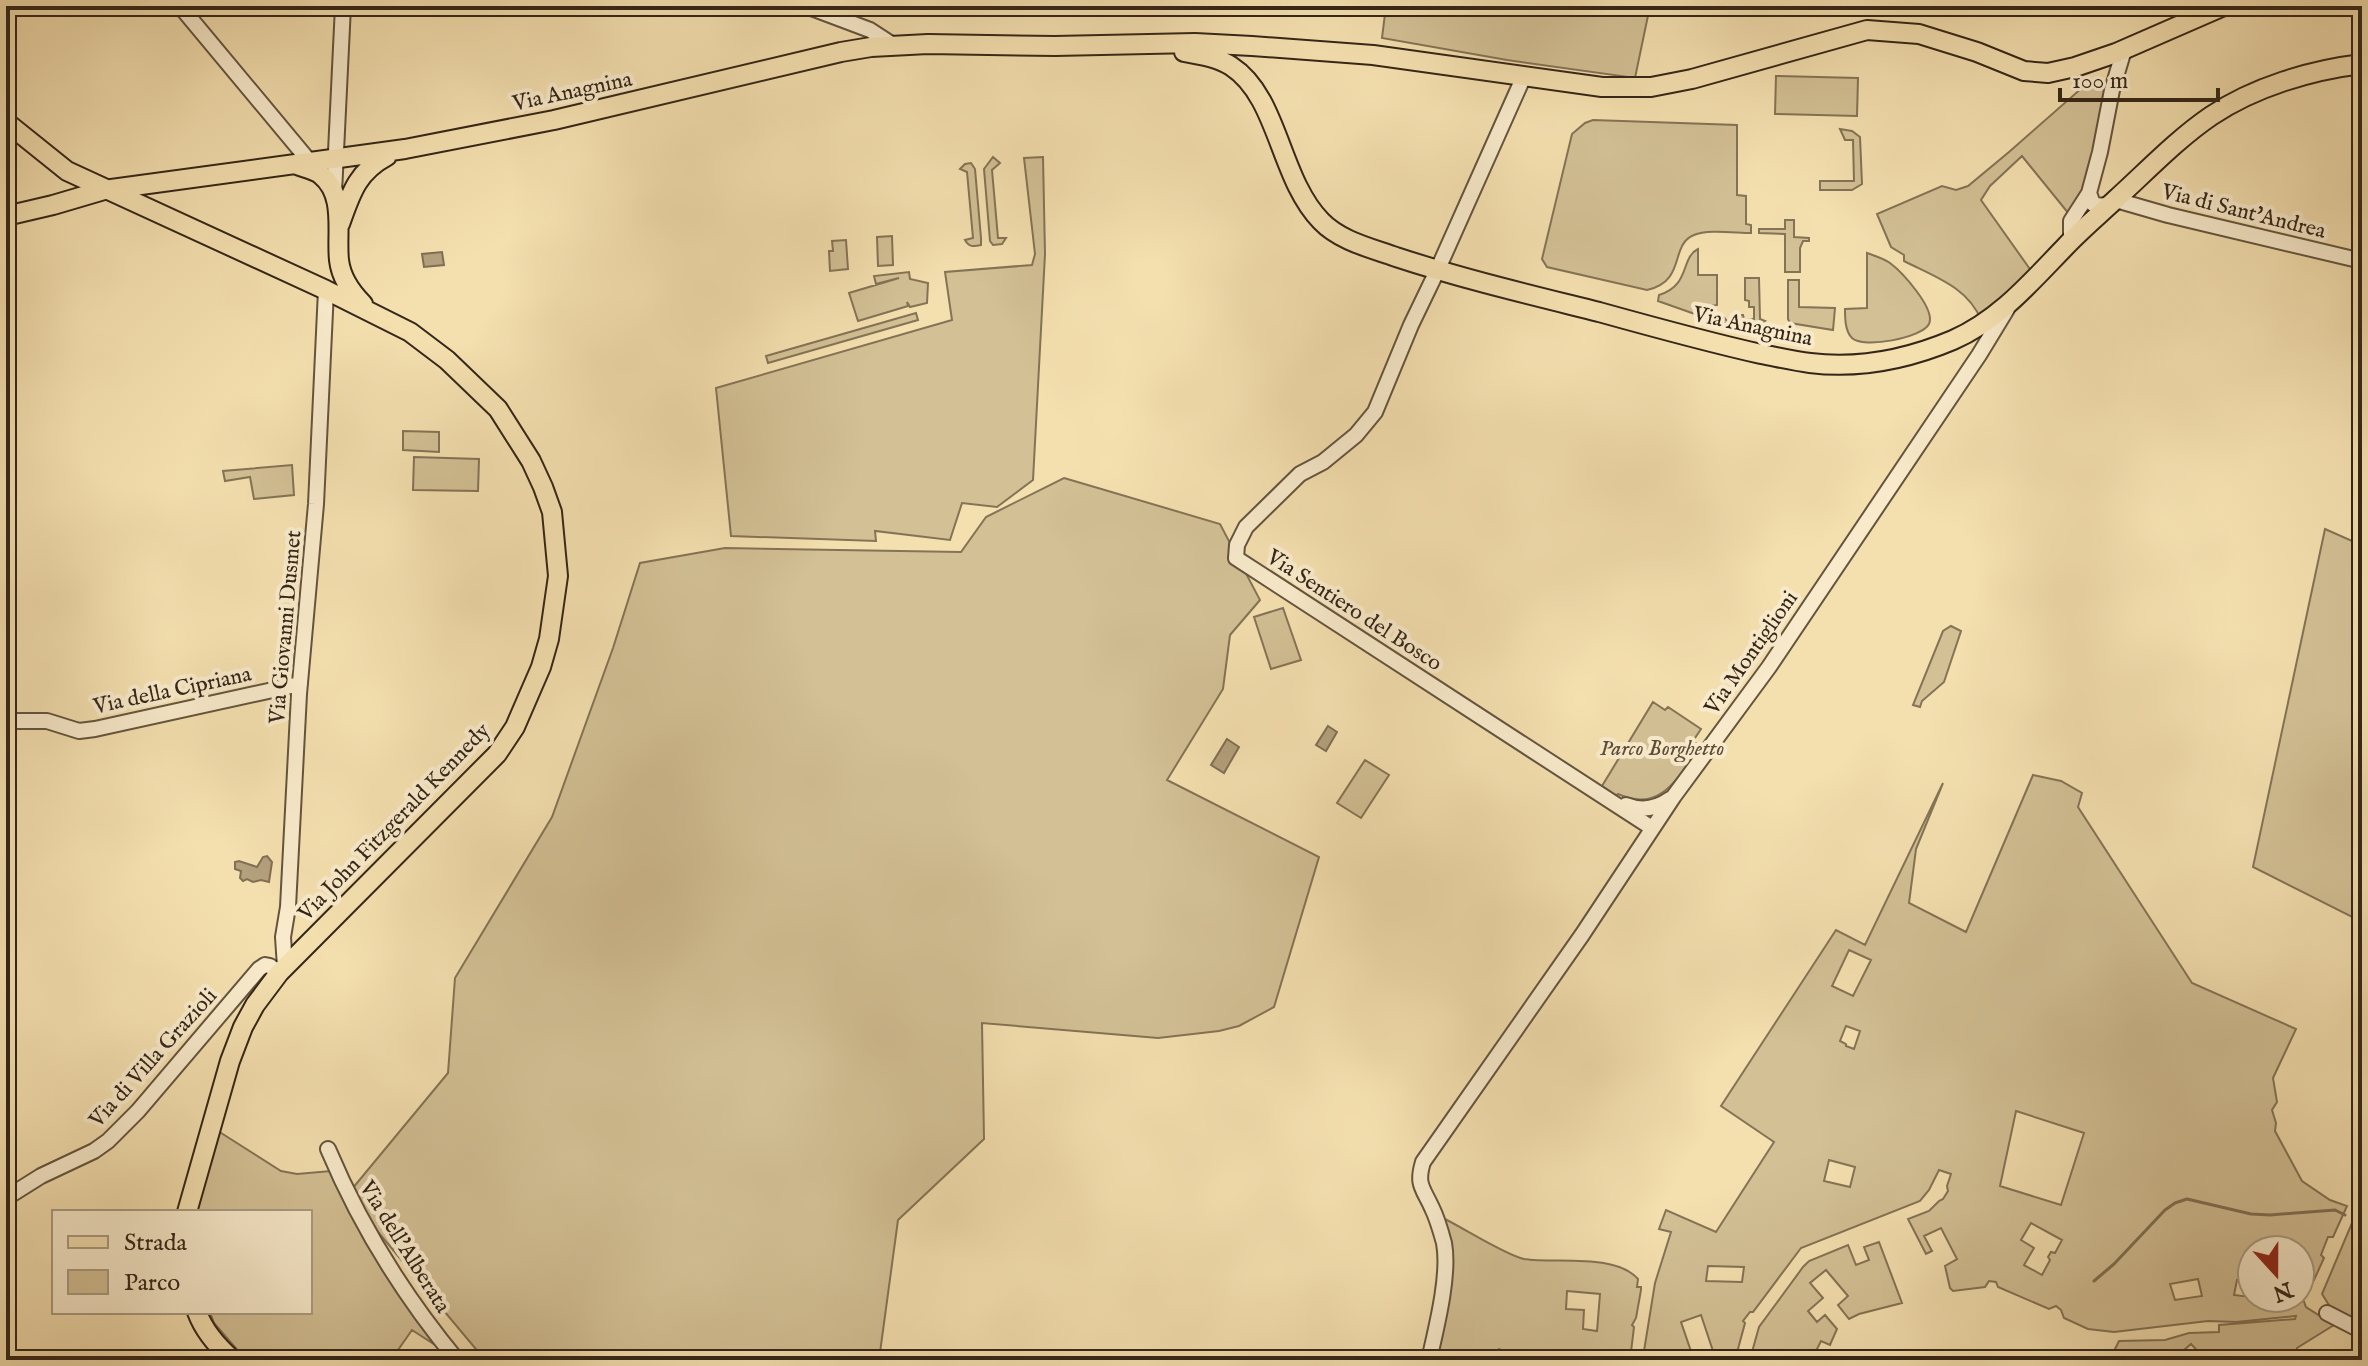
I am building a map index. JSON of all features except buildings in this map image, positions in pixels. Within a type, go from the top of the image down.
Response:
[{"type":"main road","name":"Via Anagnina","points":[[6,216],[104,190],[405,149],[562,118],[841,52],[893,45],[1252,46],[1373,55],[1602,87],[1651,87],[1692,79],[1867,30],[1919,34],[2024,71],[2048,73],[2083,65],[2124,50],[2224,6]]},
{"type":"main road","name":"Via Anagnina","points":[[1150,44],[1228,64],[1253,86],[1265,107],[1301,194],[1322,223],[1354,242],[1437,271],[1736,348],[1809,363],[1843,365],[1883,362],[1926,351],[1989,321],[2077,234],[2170,149],[2221,110],[2251,95],[2301,77],[2362,64]]},
{"type":"main road","points":[[1228,64],[1234,53],[1252,46]]},
{"type":"main road","name":"Via John Fitzgerald Kennedy","points":[[6,122],[67,171],[410,332],[447,360],[498,409],[531,461],[552,512],[558,576],[549,639],[534,689],[515,727],[497,754],[282,970],[255,1005],[230,1061],[188,1210]]},
{"type":"main road","points":[[340,224],[353,186],[368,168],[384,157],[405,149]]},
{"type":"main road","points":[[302,163],[321,175],[334,194],[340,224],[339,261],[343,278],[352,293],[371,312]]},
{"type":"main road","points":[[137,205],[135,194],[145,184]]},
{"type":"main road","points":[[308,282],[322,280],[332,273],[339,261]]},
{"type":"main road","points":[[198,1314],[213,1340],[233,1360]]},
{"type":"street","points":[[180,6],[302,163]]},
{"type":"street","points":[[334,194],[343,6]]},
{"type":"street","points":[[806,6],[870,30],[893,45]]},
{"type":"street","points":[[2077,234],[2072,217],[2089,193],[2124,50]]},
{"type":"street","name":"Via Sentiero del Bosco","points":[[1524,76],[1375,412],[1356,435],[1323,462],[1300,474],[1246,527],[1237,545],[1236,558],[1652,828]]},
{"type":"street","name":"Via di Sant'Andrea","points":[[2089,193],[2093,204],[2103,206],[2116,200],[2362,261]]},
{"type":"street","name":"Via Giovanni Dusmet","points":[[282,970],[300,684],[312,568],[326,290]]},
{"type":"street","name":"Via Montiglioni","points":[[1429,1360],[1441,1298],[1444,1245],[1432,1207],[1420,1185],[1418,1176],[1423,1162],[1574,947],[1674,796],[1769,667],[1979,355],[2011,301]]},
{"type":"street","points":[[1960,337],[1977,341],[1980,345],[1979,355]]},
{"type":"street","name":"Via della Cipriana","points":[[6,721],[47,721],[79,731],[129,723],[300,684]]},
{"type":"street","name":"Via Sentiero del Bosco","points":[[1610,800],[1636,809],[1660,806],[1674,796]]},
{"type":"street","name":"Via di Villa Grazioli","points":[[6,1198],[108,1141],[138,1111],[259,969],[265,965],[282,970]]},
{"type":"street","name":"Via dell'Alberata","points":[[328,1149],[347,1195],[372,1239],[426,1322],[457,1360]]},
{"type":"street","points":[[2327,1313],[2362,1331]]},
{"type":"green space","points":[[1386,6],[1650,6],[1635,78],[1382,38]]},
{"type":"green space","points":[[1776,76],[1858,78],[1857,116],[1775,114]]},
{"type":"green space","points":[[2100,80],[2107,83],[2099,140],[2083,192],[2069,214],[2022,156],[1990,186],[1981,200],[2032,272],[1981,320],[1959,291],[1904,261],[1904,255],[1891,247],[1877,214],[1942,186],[1956,190],[1968,186],[2084,86],[2087,89]]},
{"type":"green space","points":[[1593,120],[1737,125],[1737,195],[1746,196],[1746,224],[1751,225],[1751,233],[1694,235],[1686,240],[1668,279],[1647,290],[1547,267],[1542,259],[1572,134]]},
{"type":"green space","points":[[1840,129],[1852,131],[1860,137],[1862,184],[1852,190],[1820,190],[1820,181],[1854,181],[1853,140],[1845,140]]},
{"type":"green space","points":[[993,157],[1000,163],[992,170],[998,238],[1006,238],[1002,244],[993,245],[990,241],[984,169]]},
{"type":"green space","points":[[1043,157],[1045,254],[1033,480],[997,507],[962,503],[950,540],[875,531],[876,541],[731,536],[716,388],[952,320],[945,272],[1032,265],[1035,254],[1024,158]]},
{"type":"green space","points":[[971,163],[975,169],[981,238],[981,245],[973,246],[965,240],[973,238],[967,172],[960,169]]},
{"type":"green space","points":[[1785,220],[1794,220],[1794,237],[1809,238],[1809,241],[1803,241],[1800,248],[1800,272],[1785,272],[1785,234],[1759,233],[1759,229],[1785,229]]},
{"type":"green space","points":[[892,236],[893,265],[878,266],[877,237]]},
{"type":"green space","points":[[846,240],[848,269],[830,271],[832,241]]},
{"type":"green space","points":[[1698,249],[1698,275],[1717,275],[1717,305],[1711,306],[1711,313],[1720,313],[1727,321],[1733,321],[1738,315],[1743,315],[1744,319],[1754,319],[1754,307],[1749,307],[1749,301],[1745,300],[1745,278],[1759,278],[1760,319],[1765,321],[1751,330],[1658,301],[1659,295],[1676,285],[1692,253]]},
{"type":"green space","points":[[1867,253],[1890,263],[1917,291],[1930,317],[1924,329],[1916,334],[1879,342],[1852,338],[1846,324],[1845,309],[1867,308]]},
{"type":"green space","points":[[909,272],[910,279],[928,283],[927,303],[910,307],[907,302],[908,306],[858,321],[849,293],[899,278],[876,284],[874,276]]},
{"type":"green space","points":[[1788,280],[1799,280],[1799,307],[1835,308],[1833,330],[1790,323]]},
{"type":"green space","points":[[916,313],[918,320],[768,363],[766,356]]},
{"type":"green space","points":[[403,431],[439,432],[439,452],[403,450]]},
{"type":"green space","points":[[414,457],[479,459],[478,491],[413,490]]},
{"type":"green space","points":[[292,465],[294,495],[254,499],[250,477],[225,481],[223,471]]},
{"type":"green space","points":[[1064,478],[1220,524],[1260,600],[1230,635],[1223,689],[1167,780],[1319,857],[1274,1007],[1239,1026],[1158,1038],[982,1023],[984,1139],[898,1220],[879,1360],[485,1360],[347,1195],[448,1073],[455,978],[552,817],[640,563],[725,548],[961,552],[986,517]]},
{"type":"green space","points":[[2325,529],[2362,548],[2362,922],[2253,867]]},
{"type":"green space","points":[[1283,608],[1301,660],[1271,669],[1254,617]]},
{"type":"green space","points":[[1951,626],[1961,631],[1944,682],[1922,701],[1920,707],[1913,705],[1943,631]]},
{"type":"green space","name":"Parco Borghetto","points":[[1653,702],[1665,710],[1668,707],[1701,729],[1693,741],[1700,746],[1676,780],[1657,796],[1633,799],[1616,796],[1602,786]]},
{"type":"green space","points":[[1365,760],[1389,775],[1361,818],[1337,803]]},
{"type":"green space","points":[[2033,775],[2061,781],[2082,793],[2078,807],[2192,983],[2296,1029],[2273,1078],[2277,1102],[2272,1110],[2275,1131],[2302,1181],[2330,1200],[2347,1206],[2333,1237],[2328,1237],[2321,1255],[2324,1258],[2316,1276],[2316,1234],[2236,1234],[2234,1295],[2236,1314],[2316,1313],[2334,1325],[2297,1348],[2297,1360],[2206,1360],[2191,1344],[2179,1360],[2117,1360],[2113,1353],[2119,1341],[2165,1340],[2189,1333],[2219,1332],[2219,1325],[2295,1319],[2296,1316],[2236,1322],[2208,1321],[2114,1332],[2088,1329],[2064,1318],[2056,1306],[2049,1309],[1998,1287],[1996,1282],[1989,1281],[1985,1287],[1953,1291],[1945,1266],[1957,1259],[1941,1228],[1924,1236],[1932,1251],[1926,1254],[1908,1219],[1929,1211],[1943,1199],[1951,1174],[1939,1170],[1920,1201],[1801,1248],[1743,1321],[1735,1360],[1716,1360],[1701,1315],[1681,1322],[1694,1360],[1645,1360],[1655,1283],[1671,1232],[1659,1229],[1666,1210],[1716,1232],[1774,1142],[1721,1106],[1836,930],[1865,945],[1943,783],[1916,849],[1909,903],[1966,932]],"holes":[[[1849,950],[1871,960],[1853,996],[1832,986]],[[1846,1026],[1860,1031],[1854,1049],[1840,1041]],[[2016,1111],[2084,1133],[2061,1205],[2000,1186]],[[1829,1160],[1855,1167],[1850,1187],[1824,1181]],[[2031,1223],[2062,1240],[2055,1253],[2051,1252],[2048,1257],[2050,1260],[2042,1275],[2024,1265],[2034,1248],[2021,1240]],[[1708,1266],[1744,1267],[1742,1282],[1706,1281]],[[2198,1279],[2202,1296],[2175,1300],[2170,1284]]]},
{"type":"green space","points":[[218,1131],[281,1171],[297,1174],[331,1171],[446,1352],[412,1330],[391,1360],[246,1360],[214,1323],[211,1314],[312,1314],[312,1210],[194,1210]]},
{"type":"green space","points":[[2362,1216],[2362,1326],[2332,1310],[2322,1294],[2352,1223]]},
{"type":"green space","points":[[1441,1217],[1524,1259],[1584,1261],[1615,1266],[1638,1279],[1637,1287],[1641,1287],[1632,1325],[1630,1360],[1513,1360],[1509,1358],[1511,1354],[1499,1349],[1495,1360],[1432,1360],[1443,1315]],"holes":[[[1567,1291],[1600,1294],[1597,1331],[1583,1329],[1584,1310],[1566,1309]]]},
{"type":"green space","points":[[1879,1242],[1902,1303],[1849,1319],[1838,1305],[1848,1296],[1826,1270],[1810,1283],[1823,1298],[1808,1311],[1817,1322],[1825,1315],[1837,1329],[1830,1345],[1821,1341],[1816,1351],[1827,1357],[1826,1360],[1759,1360],[1752,1352],[1759,1327],[1809,1261],[1848,1245],[1856,1265],[1869,1260],[1864,1247]]},
{"type":"shaded area","points":[[442,252],[444,265],[424,267],[422,254]]},
{"type":"shaded area","points":[[1328,726],[1337,732],[1326,751],[1316,745]]},
{"type":"shaded area","points":[[1227,739],[1239,747],[1224,773],[1211,765]]},
{"type":"shaded area","points":[[267,856],[272,862],[269,882],[243,881],[240,878],[241,871],[235,869],[235,862],[257,867]]},
{"type":"waterway","points":[[2094,1281],[2165,1210],[2187,1199],[2251,1214],[2335,1210],[2345,1215]]},
{"type":"waterway","points":[[2357,1214],[2362,1211]]}]
